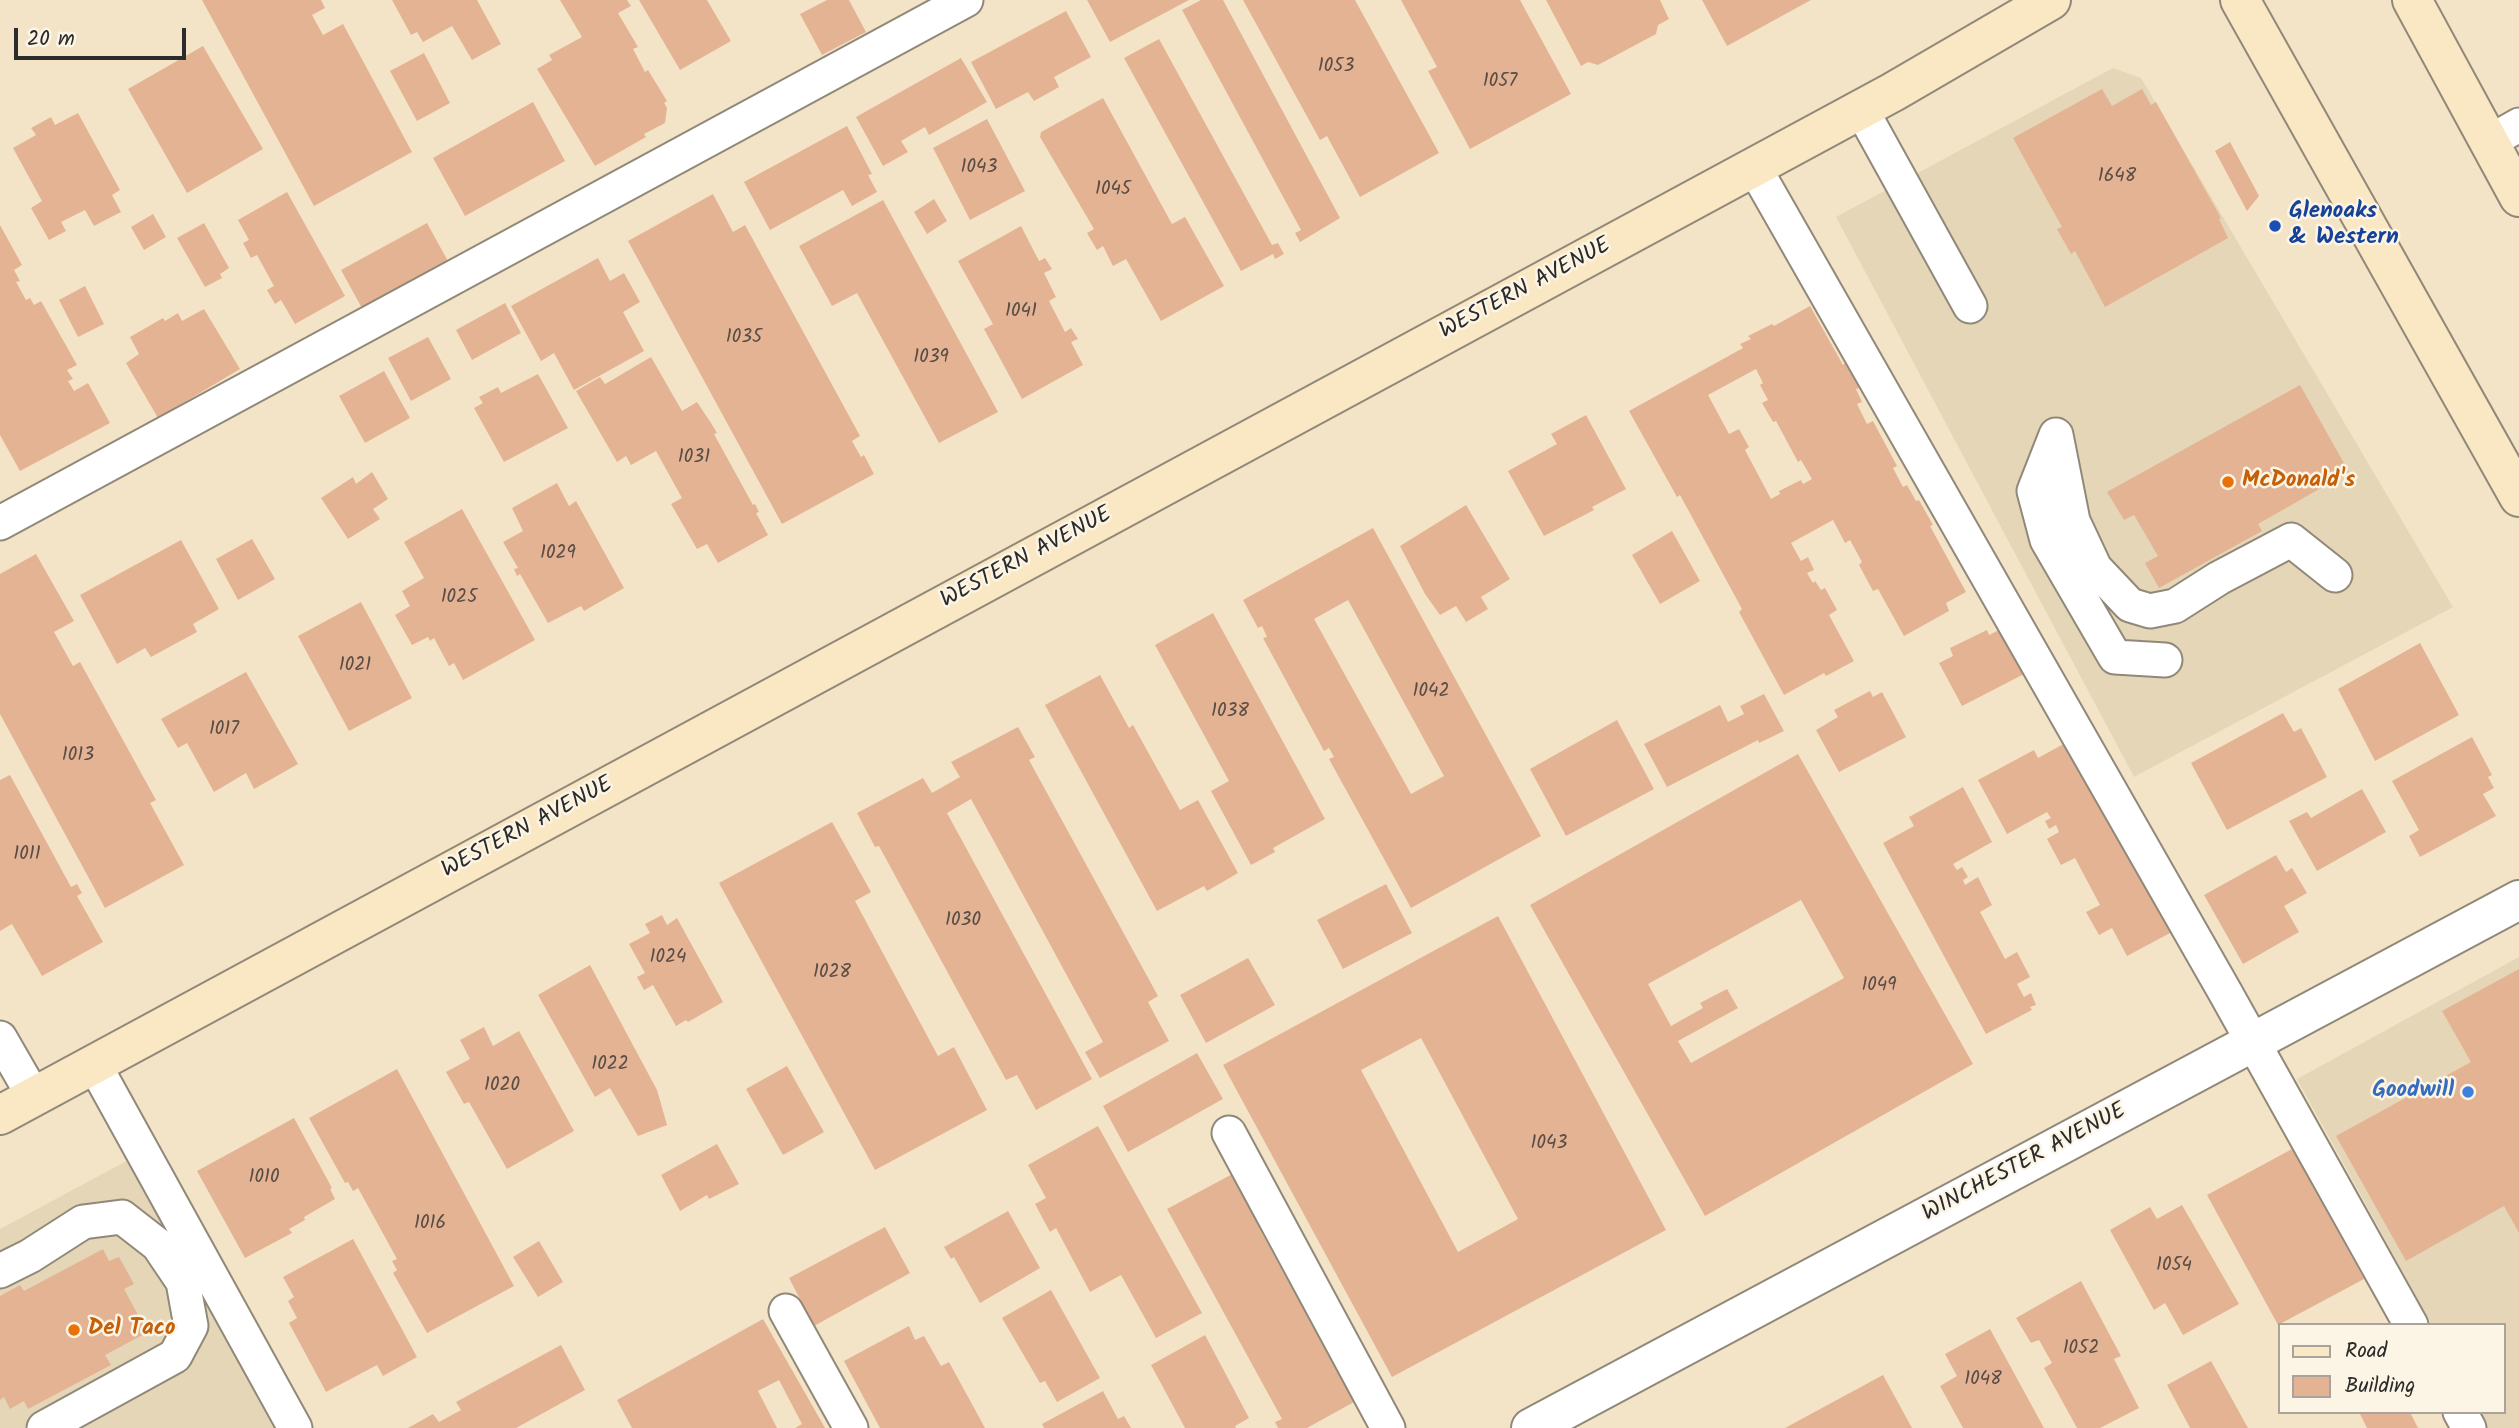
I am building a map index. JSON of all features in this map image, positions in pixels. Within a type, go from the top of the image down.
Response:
[{"type":"main road","name":"WESTERN AVENUE","points":[[0,1115],[1861,109],[2052,0]]},
{"type":"main road","points":[[2240,0],[2519,496]]},
{"type":"main road","points":[[2412,0],[2504,133],[2519,197]]},
{"type":"street","name":"WINCHESTER AVENUE","points":[[1531,1428],[2519,900]]},
{"type":"lane","points":[[0,523],[966,0]]},
{"type":"lane","points":[[1861,109],[1970,306]]},
{"type":"lane","points":[[1754,167],[2253,1042],[2410,1323]]},
{"type":"lane","points":[[2165,660],[2115,657],[2047,540],[2034,491],[2056,435],[2073,521],[2095,568],[2130,605],[2150,611],[2175,606],[2219,578],[2291,540],[2335,575]]},
{"type":"lane","points":[[0,1038],[34,1097]]},
{"type":"lane","points":[[94,1064],[295,1428]]},
{"type":"lane","points":[[1229,1133],[1388,1428]]},
{"type":"lane","points":[[0,1271],[30,1256],[83,1222],[122,1217],[158,1245],[183,1282],[191,1326],[175,1356],[44,1428]]},
{"type":"lane","points":[[786,1311],[851,1428]]},
{"type":"shaded area","points":[[2113,68],[2141,78],[2453,607],[2134,777],[1836,217]]},
{"type":"shaded area","points":[[2519,957],[2519,1428],[2488,1428],[2481,1414],[2505,1414],[2505,1323],[2431,1323],[2297,1079]]},
{"type":"shaded area","points":[[136,1156],[281,1428],[0,1428],[0,1229]]},
{"type":"building","points":[[202,0],[321,0],[325,8],[312,15],[323,35],[343,24],[412,152],[314,206]]},
{"type":"building","points":[[392,0],[477,0],[501,44],[472,60],[452,26],[423,42],[417,32],[411,35]]},
{"type":"building","points":[[560,0],[627,0],[631,6],[618,13],[638,47],[633,49],[645,72],[648,70],[667,101],[664,103],[667,108],[665,123],[595,166],[537,69],[552,60],[549,55],[582,37]]},
{"type":"building","points":[[639,0],[707,0],[731,41],[680,70]]},
{"type":"building","points":[[827,0],[849,0],[866,32],[822,55],[800,14]]},
{"type":"building","points":[[1087,0],[1189,0],[1110,42]]},
{"type":"building","points":[[1201,0],[1223,0],[1340,218],[1300,242],[1295,233],[1301,230],[1182,10]]},
{"type":"building","points":[[1243,0],[1355,0],[1439,153],[1360,197],[1327,136],[1320,140]]},
{"type":"building","points":[[1401,0],[1520,0],[1571,94],[1470,149],[1428,71],[1437,67]]},
{"type":"building","points":[[1546,0],[1660,0],[1669,19],[1658,25],[1656,34],[1598,65],[1588,62],[1581,66]]},
{"type":"building","points":[[1702,0],[1811,0],[1727,46]]},
{"type":"building","points":[[1066,11],[1091,57],[1054,77],[1059,87],[1034,101],[1028,92],[996,109],[971,62]]},
{"type":"building","points":[[1159,39],[1272,245],[1278,243],[1284,254],[1275,259],[1273,254],[1241,271],[1124,58]]},
{"type":"building","points":[[203,46],[263,149],[187,193],[128,89]]},
{"type":"building","points":[[424,53],[450,103],[417,121],[390,71]]},
{"type":"building","points":[[961,58],[987,102],[929,135],[925,127],[901,141],[908,152],[883,166],[856,117]]},
{"type":"building","points":[[2102,89],[2112,106],[2142,89],[2151,105],[2156,102],[2221,218],[2219,219],[2228,238],[2105,307],[2075,251],[2071,254],[2057,229],[2062,227],[2013,138]]},
{"type":"building","points":[[1103,98],[1172,224],[1185,217],[1224,286],[1161,321],[1126,259],[1113,266],[1103,246],[1097,250],[1087,233],[1094,229],[1040,137],[1041,132]]},
{"type":"building","points":[[533,102],[565,161],[465,216],[433,158]]},
{"type":"building","points":[[78,113],[120,190],[112,195],[121,212],[94,226],[85,210],[61,222],[66,231],[49,240],[31,208],[42,201],[13,148],[36,135],[31,128],[51,117],[55,125]]},
{"type":"building","points":[[987,119],[1025,191],[970,220],[933,148]]},
{"type":"building","points":[[847,126],[872,174],[868,175],[877,192],[852,206],[843,190],[770,230],[744,182]]},
{"type":"building","points":[[2230,142],[2259,196],[2247,211],[2215,151]]},
{"type":"building","points":[[287,192],[345,296],[295,324],[281,300],[275,304],[267,290],[274,286],[257,255],[251,258],[243,243],[249,240],[238,220]]},
{"type":"building","points":[[713,194],[733,232],[745,225],[860,436],[852,441],[861,457],[864,455],[874,474],[782,524],[628,241]]},
{"type":"building","points":[[934,199],[947,221],[927,234],[914,212]]},
{"type":"building","points":[[883,200],[998,412],[939,443],[857,293],[832,306],[799,246]]},
{"type":"building","points":[[153,214],[166,237],[144,250],[131,227]]},
{"type":"building","points":[[204,223],[229,268],[220,274],[222,278],[205,287],[177,238]]},
{"type":"building","points":[[427,223],[449,263],[363,310],[341,270]]},
{"type":"building","points":[[0,225],[22,265],[14,270],[20,281],[16,282],[26,300],[30,298],[34,305],[41,301],[77,365],[67,370],[73,379],[68,381],[74,391],[88,383],[110,423],[20,471],[0,435]]},
{"type":"building","points":[[1021,226],[1039,261],[1045,258],[1052,269],[1044,273],[1056,297],[1049,301],[1065,332],[1071,328],[1078,339],[1071,342],[1083,365],[1022,399],[984,329],[993,324],[958,261]]},
{"type":"building","points":[[598,258],[610,281],[624,273],[640,302],[623,312],[644,351],[574,390],[554,353],[541,361],[511,306]]},
{"type":"building","points":[[85,286],[104,324],[78,337],[59,300]]},
{"type":"building","points":[[505,303],[521,333],[472,360],[456,330]]},
{"type":"building","points":[[1810,306],[1859,388],[1856,389],[1862,402],[1857,404],[1867,424],[1873,421],[1897,466],[1893,468],[1903,487],[1907,485],[1916,501],[1919,500],[1966,592],[1946,603],[1949,611],[1904,636],[1878,589],[1873,591],[1850,540],[1845,543],[1833,520],[1791,543],[1801,561],[1808,557],[1814,570],[1807,573],[1821,590],[1825,588],[1837,610],[1829,615],[1854,661],[1826,676],[1824,673],[1784,695],[1739,612],[1742,609],[1680,495],[1677,497],[1629,411],[1743,348],[1740,344],[1751,339],[1748,336],[1772,324],[1774,326]],"holes":[[[1756,369],[1763,383],[1760,385],[1768,400],[1762,403],[1773,422],[1776,421],[1798,462],[1801,460],[1812,479],[1803,484],[1801,480],[1779,491],[1780,494],[1771,499],[1745,450],[1749,447],[1739,429],[1729,434],[1708,395]]]},
{"type":"building","points":[[204,309],[240,369],[158,418],[126,363],[139,354],[130,337],[163,318],[165,321],[178,313],[182,321]]},
{"type":"building","points":[[428,337],[451,379],[411,401],[388,358]]},
{"type":"building","points":[[651,357],[682,411],[697,402],[711,423],[717,433],[714,434],[753,505],[755,504],[759,512],[756,513],[768,535],[718,563],[707,544],[697,549],[671,504],[682,498],[656,451],[631,465],[626,456],[617,462],[576,391],[600,377],[605,384]]},
{"type":"building","points":[[384,371],[410,418],[365,443],[339,396]]},
{"type":"building","points":[[538,374],[568,428],[504,462],[474,408],[483,403],[479,397],[498,387],[501,393]]},
{"type":"building","name":"McDonald's","points":[[2300,385],[2349,472],[2258,524],[2262,531],[2159,588],[2145,563],[2158,556],[2134,515],[2124,520],[2107,492]]},
{"type":"building","points":[[1586,415],[1626,489],[1592,507],[1594,510],[1544,536],[1508,471],[1557,444],[1551,434]]},
{"type":"building","points":[[372,472],[388,499],[373,509],[380,519],[348,539],[321,498],[353,477],[356,484]]},
{"type":"building","points":[[557,483],[569,506],[576,501],[624,588],[584,611],[581,606],[548,623],[520,574],[517,576],[514,569],[518,568],[503,542],[523,531],[512,508]]},
{"type":"building","points":[[1466,505],[1510,579],[1481,597],[1488,609],[1466,622],[1456,606],[1440,615],[1425,594],[1400,546]]},
{"type":"building","points":[[462,509],[535,640],[463,680],[454,663],[449,666],[434,638],[430,641],[428,637],[412,645],[395,615],[410,606],[402,591],[424,578],[404,542]]},
{"type":"building","points":[[1373,528],[1541,836],[1411,908],[1329,759],[1334,757],[1329,748],[1324,751],[1263,638],[1267,637],[1262,626],[1258,628],[1243,600]],"holes":[[[1348,600],[1444,776],[1411,794],[1314,619]]]},
{"type":"building","points":[[1672,531],[1700,581],[1660,604],[1632,555]]},
{"type":"building","points":[[252,539],[275,579],[238,600],[216,559]]},
{"type":"building","points":[[181,540],[219,609],[193,624],[197,632],[151,657],[145,648],[117,664],[80,595]]},
{"type":"building","points":[[36,554],[74,621],[54,632],[73,666],[80,662],[156,800],[150,803],[184,865],[105,908],[0,714],[0,574]]},
{"type":"building","points":[[361,602],[412,698],[349,731],[298,636]]},
{"type":"building","points":[[1213,613],[1325,819],[1273,848],[1275,852],[1251,865],[1211,791],[1229,781],[1155,645]]},
{"type":"building","points":[[2005,627],[2028,672],[1962,706],[1939,663],[1953,656],[1950,648],[1987,630],[1989,635]]},
{"type":"building","points":[[2420,643],[2459,715],[2375,761],[2338,689]]},
{"type":"building","points":[[246,672],[298,764],[254,789],[246,773],[214,792],[187,743],[178,748],[161,719]]},
{"type":"building","points":[[1100,675],[1129,728],[1133,725],[1180,810],[1198,800],[1238,873],[1207,891],[1204,886],[1157,911],[1045,705]]},
{"type":"building","points":[[1870,691],[1873,697],[1882,692],[1906,737],[1839,772],[1816,730],[1838,717],[1834,710]]},
{"type":"building","points":[[1764,694],[1784,731],[1759,743],[1758,740],[1667,787],[1644,744],[1720,705],[1728,722],[1744,714],[1740,706]]},
{"type":"building","points":[[2283,713],[2294,732],[2301,728],[2327,777],[2227,830],[2191,763]]},
{"type":"building","points":[[1617,720],[1654,789],[1566,836],[1530,769]]},
{"type":"building","points":[[1018,727],[1035,757],[1029,760],[1158,996],[1148,1002],[1169,1041],[1100,1078],[1085,1052],[1103,1042],[971,799],[947,813],[1092,1079],[1036,1110],[1017,1075],[1006,1080],[879,846],[875,847],[857,813],[923,778],[932,793],[960,777],[951,762]]},
{"type":"building","points":[[2472,737],[2492,775],[2488,777],[2494,788],[2483,794],[2496,816],[2420,857],[2409,836],[2419,830],[2392,781]]},
{"type":"building","points":[[2069,741],[2172,932],[2127,956],[2112,928],[2099,935],[2086,912],[2100,905],[2075,858],[2061,865],[2047,839],[2059,832],[2056,825],[2049,829],[2045,821],[2051,818],[2047,812],[2007,834],[1978,780],[2034,750],[2038,758]]},
{"type":"building","points":[[1798,754],[1973,1064],[1705,1216],[1530,905]],"holes":[[[1801,900],[1844,978],[1691,1063],[1678,1041],[1738,1008],[1727,989],[1700,1003],[1703,1008],[1671,1026],[1648,984]]]},
{"type":"building","points":[[10,775],[71,887],[77,884],[82,893],[77,896],[103,942],[42,976],[12,924],[0,931],[0,780]]},
{"type":"building","points":[[1963,787],[1992,842],[1953,864],[1957,870],[1962,867],[1968,877],[1963,880],[1965,885],[1978,877],[1992,905],[1980,912],[2005,959],[2017,952],[2030,977],[2017,984],[2024,997],[2031,993],[2036,1005],[2030,1007],[2032,1010],[1986,1034],[1883,843],[1914,826],[1909,817]]},
{"type":"building","points":[[2362,789],[2386,832],[2317,871],[2289,821],[2307,812],[2311,818]]},
{"type":"building","points":[[832,822],[871,892],[855,901],[938,1056],[954,1047],[987,1110],[875,1170],[719,883]]},
{"type":"building","points":[[2276,855],[2286,872],[2292,868],[2307,893],[2284,906],[2299,932],[2243,964],[2204,895]]},
{"type":"building","points":[[1386,884],[1412,933],[1343,969],[1317,920]]},
{"type":"building","points":[[662,915],[667,925],[677,918],[723,1002],[676,1026],[653,985],[644,990],[637,977],[645,973],[629,944],[650,933],[645,924]]},
{"type":"building","points":[[1498,916],[1666,1230],[1392,1377],[1223,1065]],"holes":[[[1421,1038],[1518,1219],[1458,1252],[1361,1070]]]},
{"type":"building","points":[[1248,958],[1275,1005],[1206,1043],[1180,995]]},
{"type":"building","points":[[590,965],[657,1090],[667,1125],[638,1136],[610,1088],[595,1097],[538,995]]},
{"type":"building","name":"Goodwill","points":[[2519,969],[2519,1233],[2504,1206],[2406,1261],[2336,1136],[2471,1062],[2442,1011]]},
{"type":"building","points":[[484,1027],[493,1046],[519,1031],[574,1131],[507,1169],[469,1102],[464,1104],[446,1072],[470,1059],[460,1040]]},
{"type":"building","points":[[1197,1053],[1223,1099],[1128,1152],[1103,1106]]},
{"type":"building","points":[[787,1066],[824,1132],[783,1155],[746,1089]]},
{"type":"building","points":[[397,1069],[514,1286],[427,1333],[393,1273],[397,1270],[392,1261],[397,1259],[358,1188],[353,1191],[348,1182],[345,1183],[309,1118]]},
{"type":"building","points":[[294,1118],[332,1188],[330,1189],[335,1199],[304,1217],[305,1220],[289,1229],[292,1233],[245,1258],[197,1171]]},
{"type":"building","points":[[1098,1126],[1202,1313],[1156,1338],[1121,1275],[1090,1292],[1056,1228],[1050,1232],[1035,1204],[1046,1198],[1028,1165]]},
{"type":"building","points":[[717,1144],[739,1184],[709,1199],[707,1195],[680,1211],[661,1175]]},
{"type":"building","points":[[2292,1149],[2364,1279],[2278,1325],[2207,1195]]},
{"type":"building","points":[[1238,1171],[1266,1223],[1259,1228],[1354,1402],[1307,1428],[1278,1428],[1275,1422],[1282,1419],[1167,1209]]},
{"type":"building","points":[[2182,1205],[2239,1304],[2183,1335],[2165,1303],[2154,1310],[2110,1230],[2150,1207],[2157,1219]]},
{"type":"building","points":[[1008,1211],[1040,1268],[980,1303],[954,1257],[951,1259],[944,1247]]},
{"type":"building","points":[[885,1227],[910,1273],[814,1326],[789,1278]]},
{"type":"building","points":[[353,1239],[417,1357],[383,1376],[377,1365],[326,1392],[289,1323],[297,1318],[288,1301],[294,1297],[283,1277]]},
{"type":"building","points":[[539,1241],[563,1282],[538,1297],[513,1257]]},
{"type":"building","name":"Del Taco","points":[[103,1249],[109,1261],[119,1257],[134,1284],[124,1289],[145,1328],[147,1326],[150,1331],[105,1355],[111,1365],[28,1409],[24,1401],[10,1409],[4,1397],[0,1400],[0,1296],[20,1285],[24,1291]]},
{"type":"building","points":[[2081,1281],[2121,1356],[2114,1359],[2139,1408],[2100,1428],[2077,1428],[2044,1368],[2052,1363],[2039,1340],[2031,1343],[2016,1318]]},
{"type":"building","points":[[1051,1290],[1100,1378],[1057,1402],[1045,1381],[1040,1383],[1002,1318]]},
{"type":"building","points":[[763,1319],[825,1428],[795,1428],[802,1424],[779,1380],[758,1391],[777,1428],[632,1428],[617,1400]]},
{"type":"building","points":[[909,1326],[915,1340],[924,1336],[941,1366],[949,1362],[985,1428],[880,1428],[844,1361]]},
{"type":"building","points":[[1990,1329],[2044,1428],[1963,1428],[1940,1386],[1957,1376],[1945,1354]]},
{"type":"building","points":[[1205,1335],[1249,1418],[1235,1426],[1236,1428],[1185,1428],[1151,1365]]},
{"type":"building","points":[[561,1345],[585,1390],[516,1428],[408,1428],[433,1414],[439,1422],[461,1410],[456,1402]]},
{"type":"building","points":[[2211,1361],[2248,1428],[2190,1428],[2167,1385]]},
{"type":"building","points":[[1883,1375],[1912,1428],[1785,1428]]},
{"type":"building","points":[[1103,1391],[1118,1419],[1124,1416],[1131,1428],[1044,1428],[1042,1424]]},
{"type":"building","points":[[2360,1414],[2411,1414],[2418,1428],[2367,1428]]},
{"type":"place","name":"Glenoaks & Western","points":[[2275,226]]},
{"type":"place","name":"McDonald's","points":[[2228,482]]},
{"type":"place","name":"Goodwill","points":[[2468,1092]]},
{"type":"place","name":"Del Taco","points":[[74,1330]]}]
